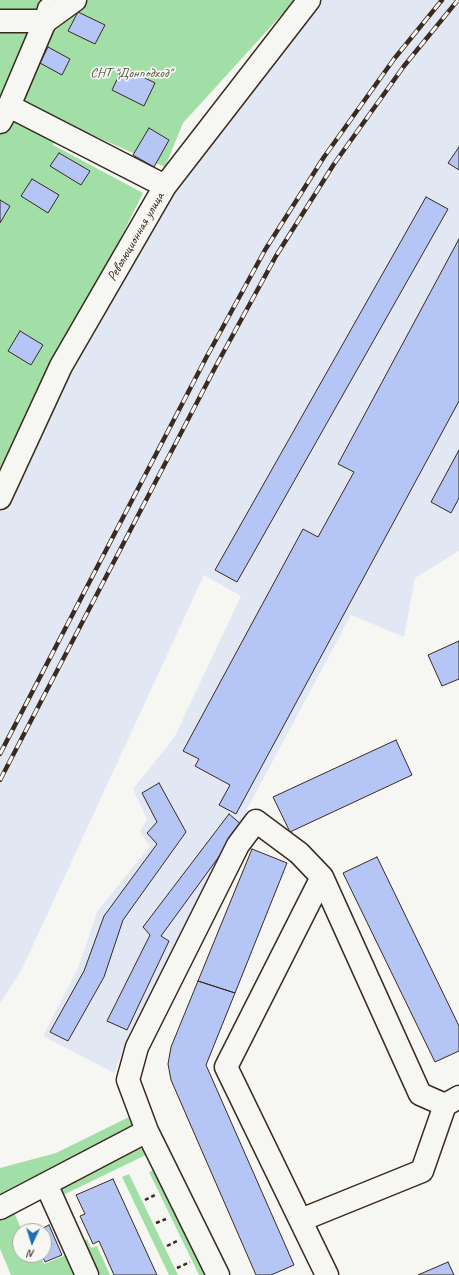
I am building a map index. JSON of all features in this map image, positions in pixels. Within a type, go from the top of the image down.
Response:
[{"type":"street","points":[[51,0],[46,21],[4,114],[165,186]]},
{"type":"street","points":[[0,21],[46,21],[75,0]]},
{"type":"street","name":"Революционная улица","points":[[0,498],[60,366],[165,186],[309,0]]},
{"type":"street","points":[[218,1275],[147,1131],[128,1080],[137,1047],[238,845],[256,821],[299,853],[322,877],[420,1094],[452,1101],[422,1171],[300,1220]]},
{"type":"street","points":[[322,877],[226,1067],[327,1275]]},
{"type":"street","points":[[0,1208],[147,1131]]},
{"type":"street","points":[[46,1184],[86,1275]]},
{"type":"path","points":[[145,1200],[157,1194]]},
{"type":"path","points":[[156,1224],[168,1218]]},
{"type":"path","points":[[167,1246],[179,1240]]},
{"type":"path","points":[[178,1268],[190,1262]]},
{"type":"shaded area","points":[[307,0],[459,0],[459,551],[415,578],[404,637],[351,615],[246,811],[246,826],[129,1034],[114,1073],[43,1036],[78,968],[97,912],[150,846],[140,832],[147,819],[133,789],[174,738],[241,596],[204,575],[21,971],[0,1003],[0,468],[138,228]]},
{"type":"green space","name":"СНТ \"Донподход\"","points":[[0,0],[295,0],[183,123],[165,167],[60,121],[53,145],[143,193],[0,480]]},
{"type":"green space","points":[[131,1116],[132,1132],[0,1200],[0,1168],[56,1153]]},
{"type":"green space","points":[[147,1149],[150,1153],[63,1195],[60,1188],[133,1150]]},
{"type":"green space","points":[[158,1168],[209,1275],[199,1275],[149,1172]]},
{"type":"green space","points":[[129,1174],[178,1275],[169,1275],[122,1177]]},
{"type":"green space","points":[[13,1210],[19,1223],[12,1223],[12,1263],[52,1263],[52,1261],[66,1255],[75,1275],[11,1275],[0,1249],[0,1217]]},
{"type":"green space","points":[[87,1239],[91,1248],[97,1246],[110,1275],[100,1275],[84,1241]]},
{"type":"building","points":[[78,12],[105,25],[95,44],[68,31]]},
{"type":"building","points":[[48,47],[70,59],[62,75],[40,63]]},
{"type":"building","points":[[123,67],[155,83],[144,106],[112,90]]},
{"type":"building","points":[[149,128],[169,140],[154,167],[133,155]]},
{"type":"building","points":[[459,147],[459,170],[448,163]]},
{"type":"building","points":[[59,153],[90,171],[81,185],[50,166]]},
{"type":"building","points":[[32,179],[59,195],[48,213],[21,196]]},
{"type":"building","points":[[426,197],[448,209],[237,582],[215,570]]},
{"type":"building","points":[[0,200],[10,206],[0,223]]},
{"type":"building","points":[[459,239],[459,401],[236,814],[219,805],[230,785],[195,766],[199,759],[183,751],[303,529],[318,537],[354,472],[338,464]]},
{"type":"building","points":[[20,331],[43,345],[31,365],[8,351]]},
{"type":"building","points":[[459,450],[459,498],[451,513],[431,502]]},
{"type":"building","points":[[459,641],[459,679],[442,686],[428,655]]},
{"type":"building","points":[[396,740],[412,775],[290,832],[273,797]]},
{"type":"building","points":[[159,783],[186,832],[123,920],[104,977],[68,1041],[50,1032],[84,971],[104,916],[157,844],[147,833],[157,822],[142,793]]},
{"type":"building","points":[[229,814],[242,825],[161,936],[169,941],[127,1030],[107,1021],[150,935],[143,927]]},
{"type":"building","points":[[252,849],[287,863],[235,993],[198,981]]},
{"type":"building","points":[[377,857],[459,1026],[459,1051],[435,1062],[343,873]]},
{"type":"building","points":[[198,981],[235,993],[206,1065],[294,1265],[271,1275],[256,1275],[171,1080],[168,1064],[171,1047]]},
{"type":"building","points":[[113,1179],[157,1275],[114,1275],[99,1241],[93,1244],[80,1216],[85,1214],[76,1195]]},
{"type":"building","points":[[52,1232],[62,1255],[52,1259]]},
{"type":"building","points":[[448,1262],[454,1275],[418,1275]]},
{"type":"railway","points":[[0,754],[206,358],[265,250],[324,157],[394,59],[442,0]]},
{"type":"railway","points":[[0,780],[217,364],[276,256],[334,164],[404,66],[458,0]]}]
